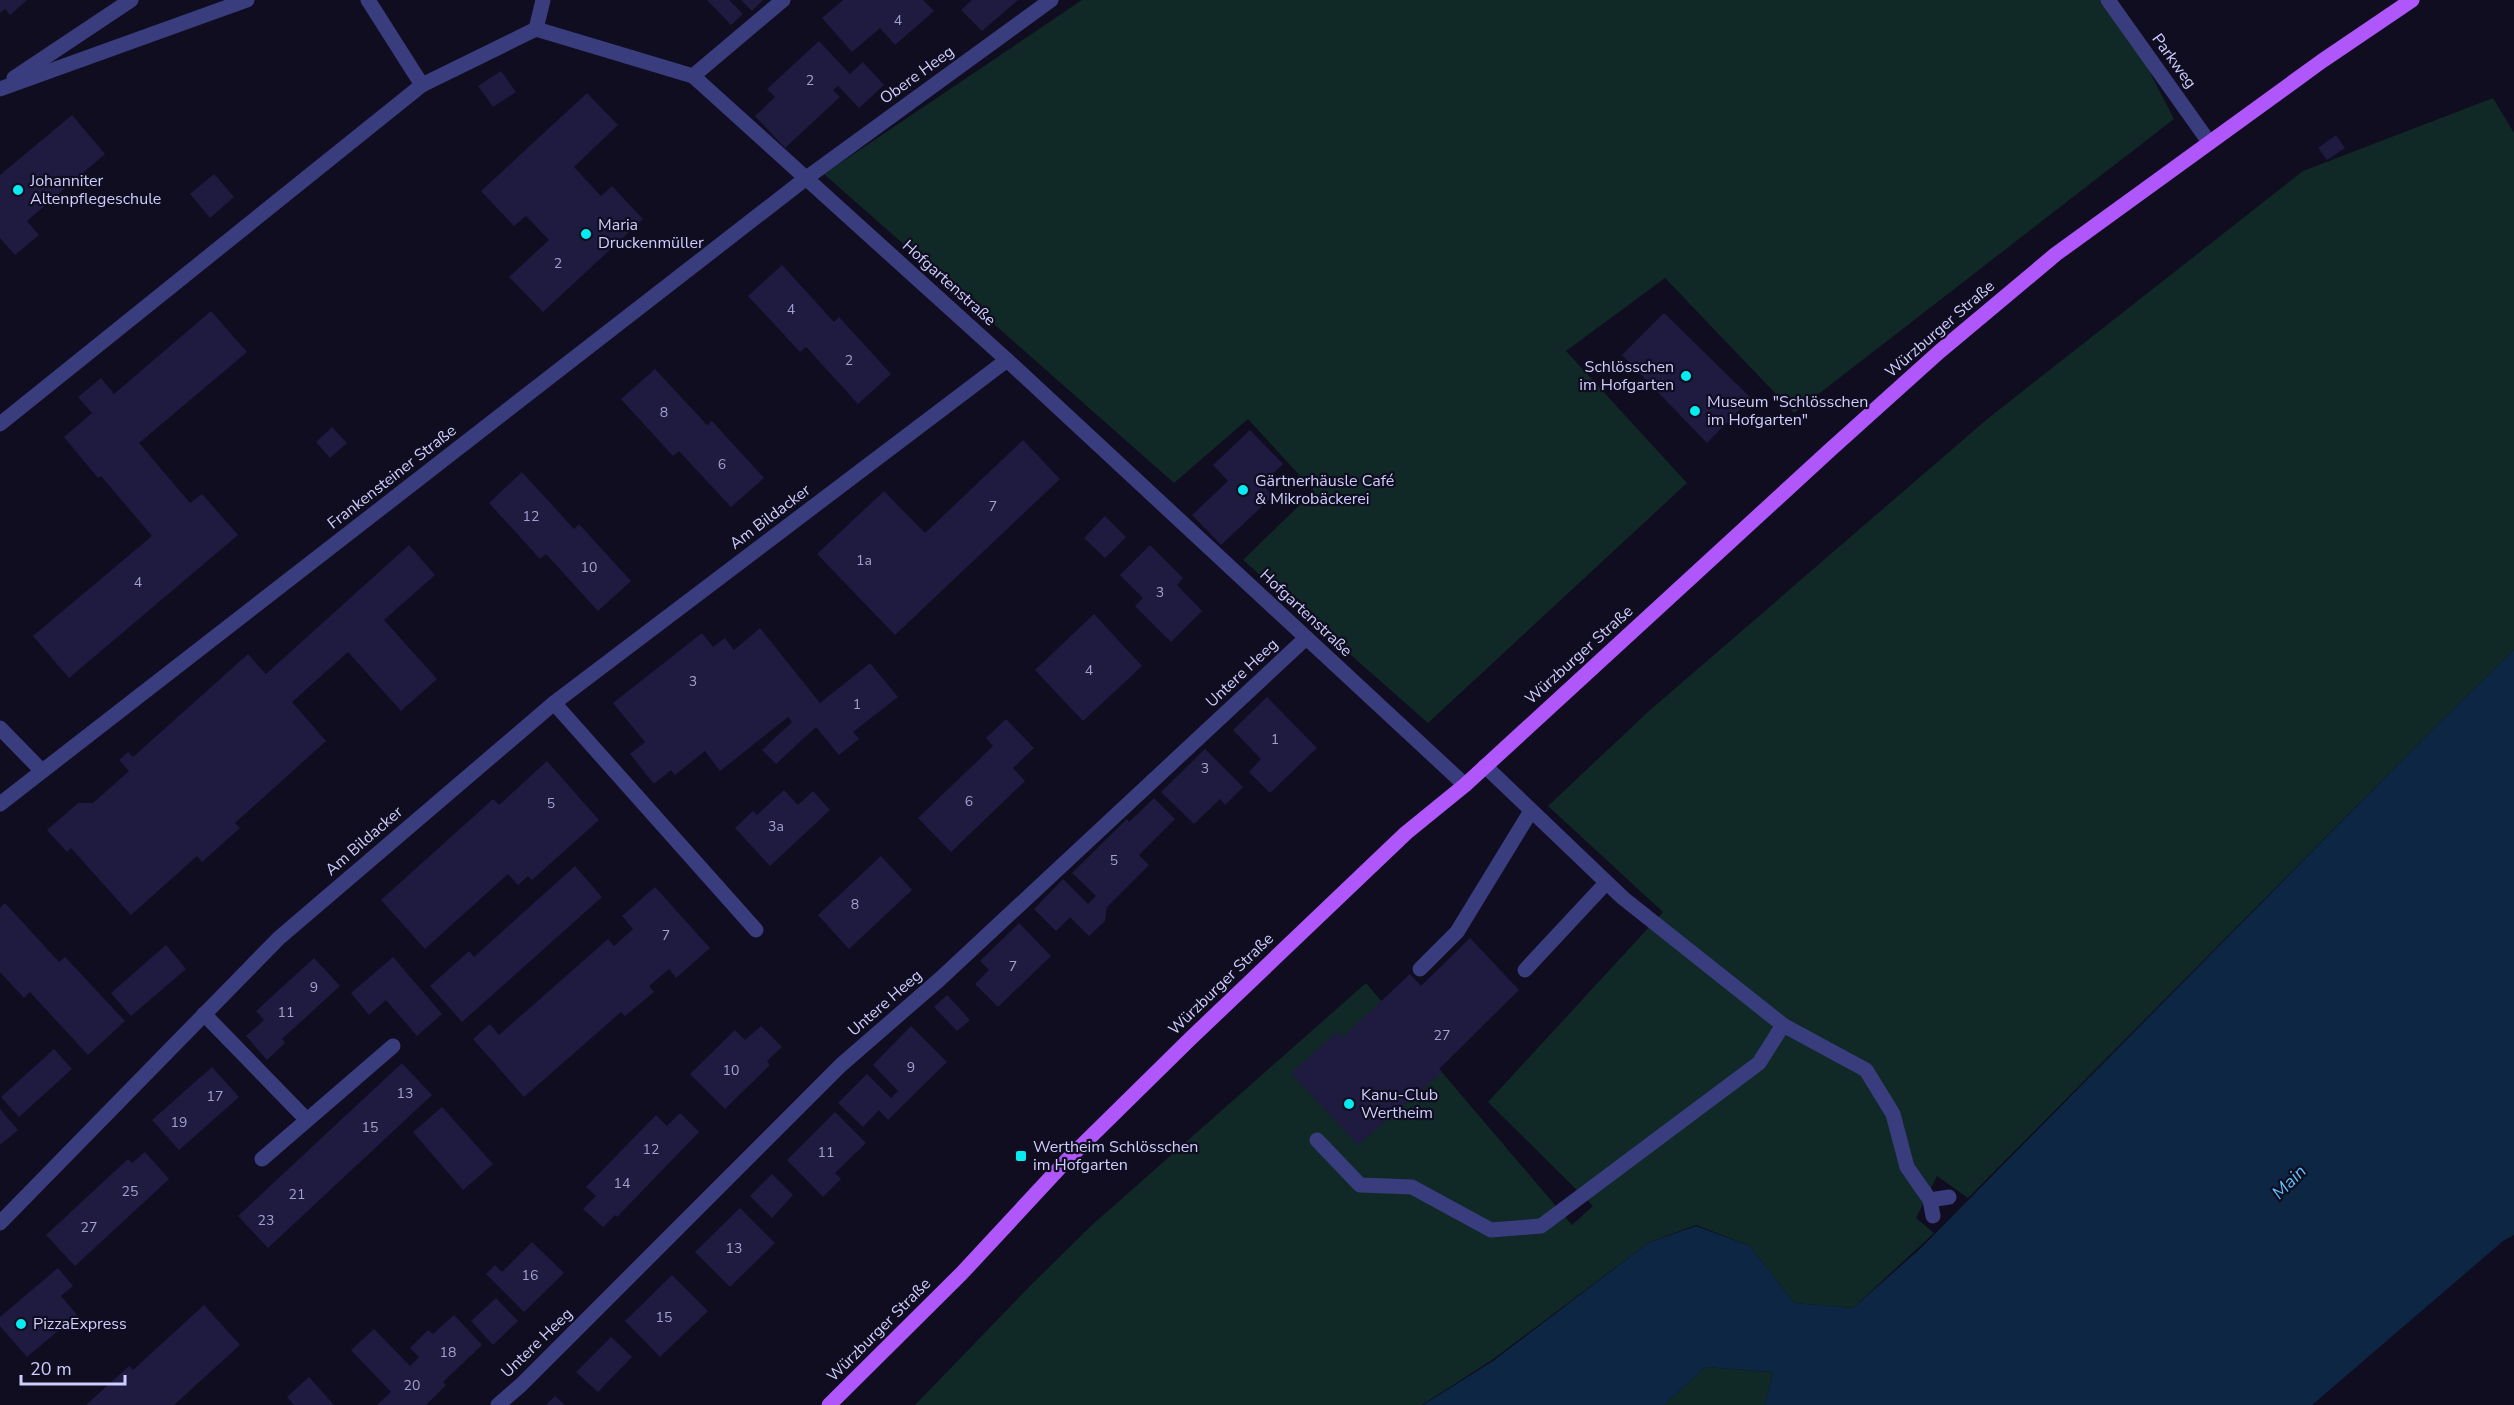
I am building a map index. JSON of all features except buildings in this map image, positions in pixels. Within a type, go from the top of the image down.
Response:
[{"type":"main road","name":"Würzburger Straße","points":[[829,1405],[961,1274],[1066,1161],[1197,1032],[1406,833],[1465,785],[1939,352],[2056,254],[2412,0]]},
{"type":"street","points":[[0,88],[131,0]]},
{"type":"street","points":[[0,88],[247,0]]},
{"type":"street","points":[[368,0],[422,85]]},
{"type":"street","points":[[0,424],[422,85],[536,29],[543,0]]},
{"type":"street","points":[[693,76],[783,0]]},
{"type":"street","name":"Obere Heeg","points":[[805,179],[1051,0]]},
{"type":"street","name":"Parkweg","points":[[2108,0],[2210,142]]},
{"type":"street","name":"Hofgartenstraße","points":[[536,29],[693,76],[1007,360],[1465,785]]},
{"type":"street","name":"Frankensteiner Straße","points":[[0,804],[805,179]]},
{"type":"street","name":"Am Bildacker","points":[[0,1223],[279,938],[554,703],[1007,360]]},
{"type":"street","name":"Untere Heeg","points":[[498,1405],[522,1384],[841,1065],[940,979],[1306,638]]},
{"type":"street","points":[[554,703],[756,930]]},
{"type":"street","points":[[0,728],[42,771]]},
{"type":"street","points":[[1485,766],[1606,883],[1783,1025],[1866,1070],[1893,1114],[1907,1167],[1930,1200],[1933,1216]]},
{"type":"street","points":[[1420,969],[1457,932],[1532,811]]},
{"type":"street","points":[[1525,969],[1606,883]]},
{"type":"street","points":[[204,1014],[306,1119]]},
{"type":"street","points":[[1317,1140],[1360,1185],[1412,1187],[1491,1230],[1541,1226],[1759,1063],[1783,1025]]},
{"type":"street","points":[[262,1159],[393,1046]]},
{"type":"street","points":[[1930,1200],[1949,1197]]},
{"type":"green space","points":[[1082,0],[2108,0],[2124,22],[2174,119],[1794,413],[1665,278],[1566,351],[1687,483],[1428,723],[1243,560],[1314,491],[1248,419],[1174,483],[824,174]]},
{"type":"green space","points":[[2493,98],[2514,133],[2514,650],[1968,1198],[1937,1176],[1916,1218],[1934,1233],[1853,1308],[1794,1303],[1750,1246],[1696,1225],[1648,1243],[1492,1360],[1422,1405],[915,1405],[1092,1225],[1366,983],[1572,1225],[1593,1206],[1488,1102],[1663,912],[1548,806],[1649,711],[1986,420],[2303,171]]},
{"type":"green space","points":[[1705,1367],[1773,1372],[1765,1405],[1664,1405]]},
{"type":"water","name":"Main","points":[[2514,650],[2514,1235],[2503,1241],[2312,1405],[1765,1405],[1773,1372],[1705,1367],[1664,1405],[1423,1405],[1493,1361],[1648,1243],[1696,1226],[1750,1246],[1794,1303],[1853,1308],[1920,1249],[2435,727]]},
{"type":"place","name":"Johanniter Altenpflegeschule","points":[[18,190]]},
{"type":"place","name":"Maria Druckenmüller","points":[[586,234]]},
{"type":"place","name":"Schlösschen im Hofgarten","points":[[1686,376]]},
{"type":"place","name":"Museum \"Schlösschen im Hofgarten\"","points":[[1695,411]]},
{"type":"place","name":"Gärtnerhäusle Café & Mikrobäckerei","points":[[1243,490]]},
{"type":"place","name":"Kanu-Club Wertheim","points":[[1349,1104]]},
{"type":"place","name":"Wertheim Schlösschen im Hofgarten","points":[[1021,1156]]},
{"type":"place","name":"PizzaExpress","points":[[21,1324]]}]
